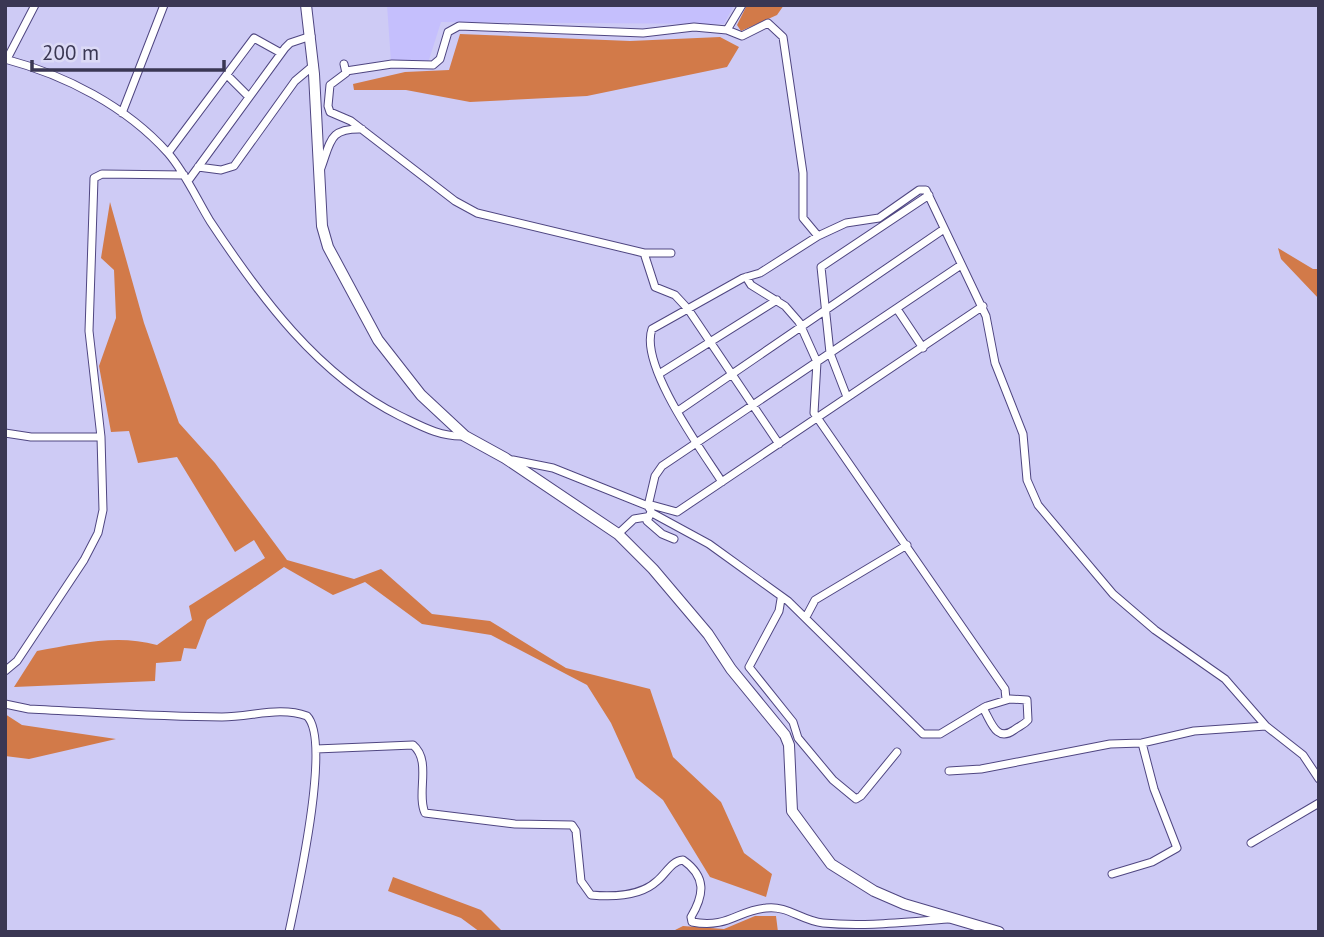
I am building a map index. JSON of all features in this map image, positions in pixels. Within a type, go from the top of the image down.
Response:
[{"type":"main road","points":[[306,5],[314,65],[322,226],[328,247],[378,340],[421,395],[465,436],[505,458],[618,534],[653,569],[708,634],[731,669],[790,733],[792,811],[831,864],[894,900],[999,932]]},
{"type":"street","points":[[35,5],[6,59],[56,75],[122,113],[167,153],[186,178],[220,236],[263,293],[336,376],[367,400],[414,423],[441,435],[465,436]]},
{"type":"street","points":[[122,113],[164,5]]},
{"type":"street","points":[[727,30],[742,5]]},
{"type":"street","points":[[671,253],[644,253],[477,213],[455,201],[363,129],[332,114],[328,108],[330,85],[345,67],[433,65],[440,59],[448,32],[459,26],[643,33],[694,27],[727,30],[742,36],[768,23],[783,37],[803,173],[803,218],[818,236]]},
{"type":"street","points":[[5,671],[17,661],[98,533],[103,510],[102,437],[89,331],[94,178],[102,174],[186,178],[198,167],[281,53],[290,43],[311,36]]},
{"type":"street","points":[[167,153],[254,38],[281,53]]},
{"type":"street","points":[[198,167],[221,170],[234,166],[295,81],[314,65]]},
{"type":"street","points":[[227,75],[249,97]]},
{"type":"street","points":[[319,175],[334,134],[344,129],[363,129]]},
{"type":"street","points":[[722,482],[696,443],[659,374],[650,332],[655,326],[746,277],[760,273],[818,236],[846,223],[874,220],[919,190],[926,190],[983,306],[995,363],[1023,434],[1027,480],[1038,505],[1113,594],[1155,631],[1225,679],[1266,726],[1303,755],[1319,779]]},
{"type":"street","points":[[847,397],[830,353],[820,270],[824,262],[929,195]]},
{"type":"street","points":[[678,411],[944,229]]},
{"type":"street","points":[[644,253],[655,287],[675,295],[688,309],[779,444]]},
{"type":"street","points":[[674,539],[662,534],[648,510],[657,470],[961,265]]},
{"type":"street","points":[[746,277],[751,285],[793,313],[817,362],[813,407],[817,417],[1005,689],[1006,699]]},
{"type":"street","points":[[659,374],[777,300]]},
{"type":"street","points":[[618,534],[648,510],[677,512],[983,306]]},
{"type":"street","points":[[897,309],[923,348]]},
{"type":"street","points":[[5,433],[31,437],[102,437]]},
{"type":"street","points":[[505,458],[553,468],[648,510],[709,544],[760,578],[781,599],[806,617],[923,734],[936,735],[983,708],[1006,699],[1026,698],[1027,723],[1007,735],[992,727],[983,708]]},
{"type":"street","points":[[806,617],[815,600],[907,545]]},
{"type":"street","points":[[781,599],[779,611],[749,667],[793,722],[790,733],[833,780],[856,799],[897,752]]},
{"type":"street","points":[[5,704],[29,709],[188,717],[238,717],[278,710],[296,712],[314,723],[316,749],[311,812],[289,932]]},
{"type":"street","points":[[949,771],[981,769],[1118,743],[1142,743],[1194,731],[1266,726]]},
{"type":"street","points":[[1112,874],[1152,862],[1177,848],[1152,781],[1142,743]]},
{"type":"street","points":[[316,749],[414,745],[422,757],[422,804],[425,813],[515,824],[572,825],[576,831],[581,881],[591,895],[605,897],[641,891],[656,883],[675,863],[683,860],[692,866],[702,890],[702,898],[691,917],[692,922],[731,921],[766,907],[785,908],[818,922],[846,924],[952,919]]},
{"type":"street","points":[[1251,843],[1319,803]]},
{"type":"shaded area","points":[[387,5],[734,5],[724,24],[441,22],[428,63],[391,62]]},
{"type":"shaded area","points":[[747,5],[784,5],[777,15],[741,31],[737,25]]},
{"type":"shaded area","points":[[460,34],[630,41],[720,37],[739,47],[727,67],[587,96],[470,102],[406,90],[354,90],[353,84],[405,72],[449,70]]},
{"type":"shaded area","points":[[110,202],[144,323],[179,423],[215,463],[287,560],[354,579],[381,569],[432,614],[490,621],[566,668],[650,689],[673,757],[721,802],[744,853],[772,874],[766,897],[710,877],[663,800],[636,778],[611,723],[587,685],[491,635],[422,624],[365,582],[333,595],[284,567],[207,620],[196,649],[184,648],[181,661],[156,663],[155,681],[14,687],[37,651],[112,640],[157,645],[192,620],[189,606],[265,558],[254,540],[235,552],[177,457],[138,463],[129,431],[111,432],[99,366],[116,318],[114,270],[101,258]]},
{"type":"shaded area","points":[[1278,248],[1313,269],[1319,269],[1319,299],[1281,259]]},
{"type":"shaded area","points":[[5,714],[22,725],[116,739],[29,759],[5,756]]},
{"type":"shaded area","points":[[393,877],[481,910],[503,932],[480,932],[461,918],[388,891]]},
{"type":"shaded area","points":[[755,916],[776,916],[778,932],[671,932],[683,926],[724,929]]}]
